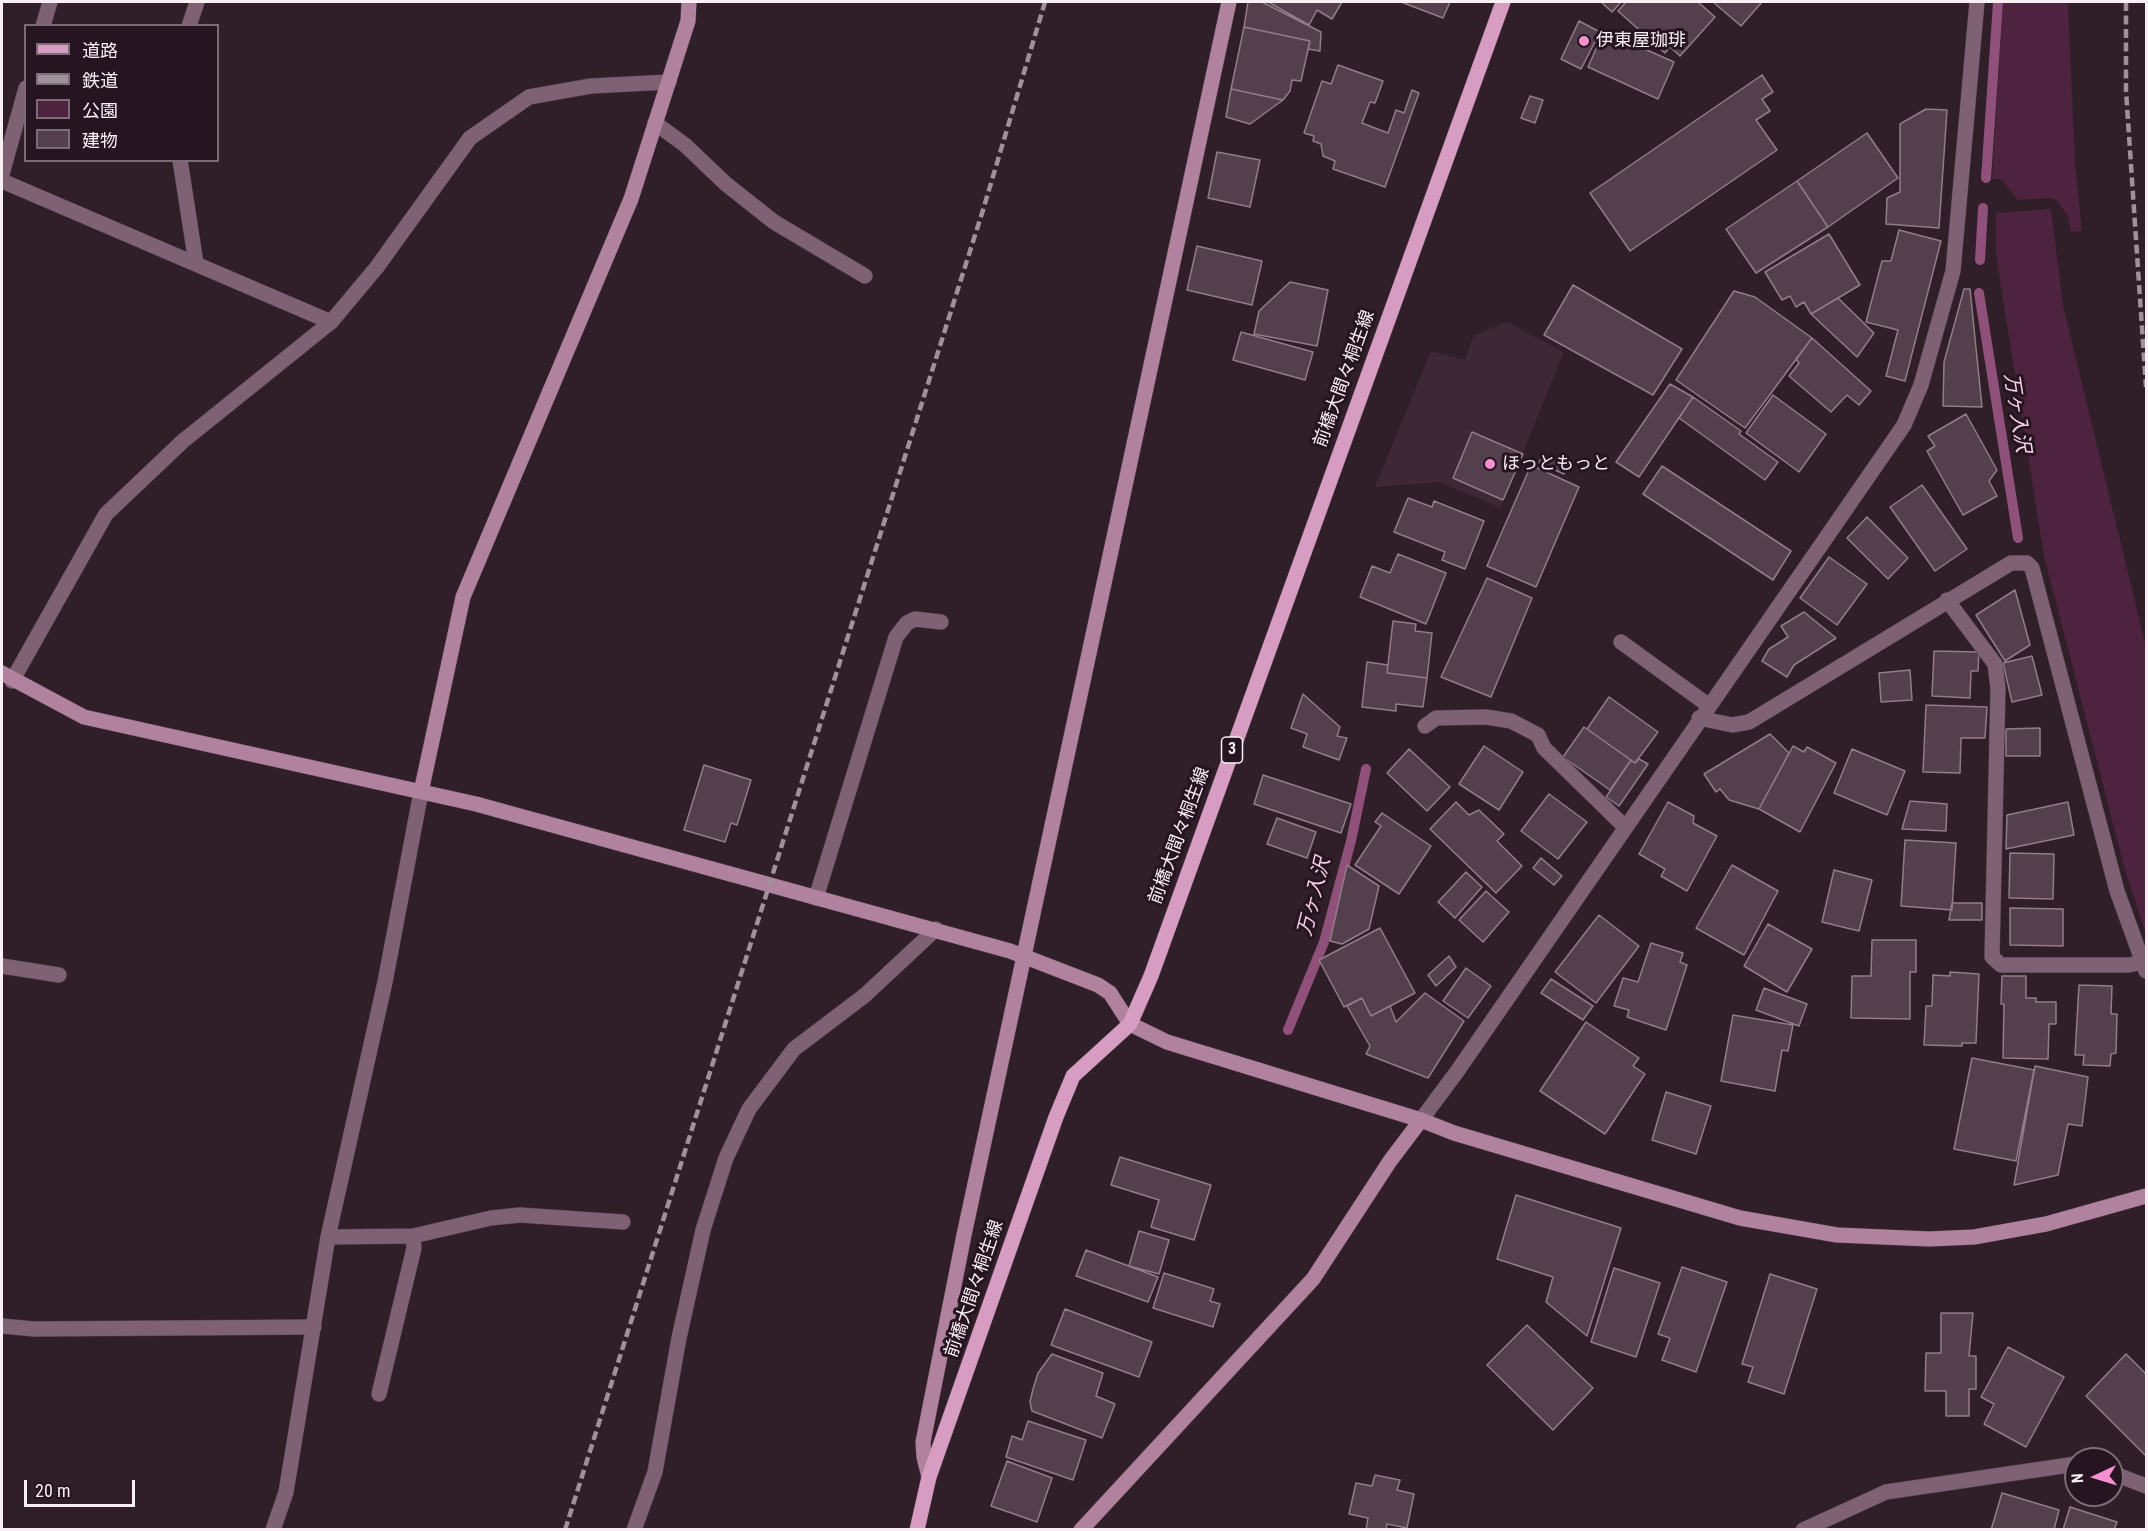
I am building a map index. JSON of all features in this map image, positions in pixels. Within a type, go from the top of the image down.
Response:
[{"type":"main road","name":"前橋大間々桐生線","points":[[916,1530],[929,1477],[1056,1117],[1073,1076],[1130,1024],[1151,976],[1503,2]]},
{"type":"street","points":[[44,24],[50,2]]},
{"type":"street","points":[[190,24],[197,2]]},
{"type":"street","points":[[273,1530],[286,1492],[328,1237],[385,982],[421,792],[463,597],[631,199],[688,21],[689,2]]},
{"type":"street","points":[[929,1477],[923,1442],[964,1235],[1229,2]]},
{"type":"street","points":[[1081,1530],[1313,1279],[1390,1161],[1456,1073],[1699,718],[1904,425],[1921,385],[1953,271],[1977,2]]},
{"type":"street","points":[[669,82],[591,86],[529,97],[470,138],[377,267],[331,322],[183,441],[106,514],[7,677],[84,717],[421,792],[711,867],[816,898],[936,929],[1025,957],[1098,985],[1110,993],[1130,1024],[1167,1042],[1421,1120],[1454,1133],[1740,1218],[1837,1235],[1929,1239],[1974,1237],[2046,1224],[2146,1196]]},
{"type":"street","points":[[2,174],[24,95]]},
{"type":"street","points":[[655,123],[685,145],[726,184],[774,222],[865,276]]},
{"type":"street","points":[[180,162],[196,263]]},
{"type":"street","points":[[2,181],[331,322]]},
{"type":"street","points":[[1699,718],[1732,725],[1749,722],[1947,600],[2011,563],[2027,563],[2032,568],[2117,891],[2145,967],[2001,965],[1992,957],[1998,688],[1995,664],[1947,600]]},
{"type":"street","points":[[816,898],[896,637],[907,622],[915,620],[941,622]]},
{"type":"street","points":[[1621,642],[1708,705]]},
{"type":"street","points":[[1425,726],[1436,717],[1486,717],[1520,726],[1538,735],[1544,748],[1625,827]]},
{"type":"street","points":[[634,1530],[655,1472],[679,1338],[704,1230],[726,1158],[749,1109],[795,1048],[864,996],[936,929]]},
{"type":"street","points":[[2,966],[59,975]]},
{"type":"street","points":[[328,1237],[413,1236],[491,1218],[520,1215],[623,1222]]},
{"type":"street","points":[[379,1394],[414,1248],[413,1236]]},
{"type":"street","points":[[2,1326],[34,1329],[314,1327]]},
{"type":"street","points":[[1803,1530],[1886,1492],[2064,1466]]},
{"type":"street","points":[[2124,1478],[2146,1486]]},
{"type":"shaded area","points":[[1507,322],[1564,352],[1500,508],[1440,482],[1375,487],[1431,351],[1465,360],[1474,335]]},
{"type":"green space","points":[[2003,2],[2068,2],[2075,163],[2082,231],[2071,232],[2068,217],[2057,201],[2051,198],[2018,200],[2001,179],[1992,179]]},
{"type":"green space","points":[[2051,209],[2063,305],[2146,647],[2146,934],[2125,870],[2044,556],[1996,255],[1996,213]]},
{"type":"building","points":[[1248,2],[1262,2],[1321,32],[1320,51],[1308,49],[1310,41],[1244,27]]},
{"type":"building","points":[[1268,2],[1342,2],[1332,19],[1317,10],[1309,25]]},
{"type":"building","points":[[1401,2],[1450,2],[1443,18]]},
{"type":"building","points":[[1601,2],[1621,2],[1612,12]]},
{"type":"building","points":[[1626,2],[1698,2],[1715,17],[1680,56],[1670,47],[1665,53],[1618,11]]},
{"type":"building","points":[[1713,2],[1762,2],[1741,26]]},
{"type":"building","points":[[1579,21],[1600,32],[1581,69],[1561,59]]},
{"type":"building","points":[[1244,27],[1310,41],[1301,81],[1292,80],[1290,91],[1283,100],[1231,89]]},
{"type":"building","points":[[1604,31],[1674,62],[1658,99],[1588,67]]},
{"type":"building","points":[[1338,65],[1383,81],[1375,103],[1370,102],[1362,123],[1388,133],[1396,110],[1404,113],[1412,90],[1419,93],[1385,187],[1333,169],[1335,161],[1323,156],[1321,144],[1313,141],[1314,136],[1304,133],[1322,81],[1331,84]]},
{"type":"building","points":[[1762,75],[1773,92],[1762,99],[1770,111],[1756,120],[1777,150],[1630,251],[1590,193]]},
{"type":"building","points":[[1231,89],[1283,100],[1250,124],[1226,117]]},
{"type":"building","points":[[1530,96],[1543,100],[1535,123],[1521,118]]},
{"type":"building","points":[[1926,109],[1947,110],[1939,228],[1886,224],[1887,198],[1900,192],[1900,124]]},
{"type":"building","points":[[1867,133],[1898,178],[1828,227],[1797,181]]},
{"type":"building","points":[[1217,152],[1260,160],[1250,207],[1208,198]]},
{"type":"building","points":[[1797,181],[1828,227],[1756,273],[1726,229]]},
{"type":"building","points":[[1899,230],[1941,241],[1905,381],[1886,376],[1898,330],[1866,322],[1882,261],[1891,261]]},
{"type":"building","points":[[1829,234],[1860,285],[1811,314],[1804,302],[1796,307],[1790,296],[1782,300],[1765,272]]},
{"type":"building","points":[[1197,246],[1262,261],[1252,305],[1187,290]]},
{"type":"building","points":[[1290,282],[1328,290],[1317,346],[1254,334],[1259,311]]},
{"type":"building","points":[[1573,285],[1682,349],[1653,395],[1544,335]]},
{"type":"building","points":[[1964,289],[1970,289],[1982,407],[1943,406],[1944,362]]},
{"type":"building","points":[[1734,291],[1755,297],[1812,338],[1745,428],[1676,380]]},
{"type":"building","points":[[1838,298],[1874,333],[1857,357],[1811,314]]},
{"type":"building","points":[[1241,332],[1313,352],[1305,380],[1233,360]]},
{"type":"building","points":[[1812,338],[1871,391],[1859,405],[1847,395],[1831,412],[1789,376],[1799,363],[1796,359]]},
{"type":"building","points":[[1670,384],[1693,397],[1639,477],[1616,462]]},
{"type":"building","points":[[1773,395],[1826,434],[1799,472],[1746,433]]},
{"type":"building","points":[[1693,397],[1741,431],[1739,434],[1778,462],[1765,480],[1679,418]]},
{"type":"building","points":[[1966,414],[1997,470],[1989,481],[1997,496],[1963,515],[1927,451],[1935,446],[1928,436]]},
{"type":"building","points":[[1472,432],[1523,454],[1503,500],[1453,478]]},
{"type":"building","points":[[1542,455],[1567,465],[1564,474],[1539,463]]},
{"type":"building","points":[[1531,465],[1579,487],[1536,587],[1487,566]]},
{"type":"building","points":[[1662,466],[1791,551],[1773,580],[1643,494]]},
{"type":"building","points":[[1922,485],[1967,549],[1935,571],[1890,507]]},
{"type":"building","points":[[1408,498],[1432,507],[1434,501],[1484,521],[1465,569],[1442,560],[1445,552],[1394,532]]},
{"type":"building","points":[[1867,517],[1908,558],[1888,579],[1847,538]]},
{"type":"building","points":[[1398,554],[1446,573],[1426,624],[1360,597],[1372,566],[1390,573]]},
{"type":"building","points":[[1829,557],[1867,584],[1837,625],[1800,598]]},
{"type":"building","points":[[1487,578],[1532,598],[1491,697],[1441,677]]},
{"type":"building","points":[[2015,590],[2030,645],[2005,661],[1976,615]]},
{"type":"building","points":[[1804,612],[1836,638],[1794,665],[1787,677],[1762,661],[1769,649],[1788,637],[1781,626]]},
{"type":"building","points":[[1393,621],[1416,624],[1415,631],[1432,633],[1427,678],[1387,673]]},
{"type":"building","points":[[1934,651],[1979,652],[1978,671],[1971,671],[1970,698],[1932,696]]},
{"type":"building","points":[[2032,656],[2042,695],[2012,702],[2003,663]]},
{"type":"building","points":[[1367,662],[1388,665],[1387,673],[1427,678],[1423,707],[1396,704],[1396,711],[1362,707]]},
{"type":"building","points":[[1910,670],[1912,700],[1881,702],[1879,673]]},
{"type":"building","points":[[1303,694],[1340,727],[1337,736],[1347,738],[1339,760],[1303,747],[1307,734],[1291,728]]},
{"type":"building","points":[[1609,697],[1658,732],[1635,763],[1587,729]]},
{"type":"building","points":[[1926,705],[1987,707],[1985,738],[1961,738],[1960,773],[1923,772]]},
{"type":"building","points":[[1584,727],[1631,760],[1610,790],[1563,757]]},
{"type":"building","points":[[2040,728],[2040,756],[2006,756],[2006,729]]},
{"type":"building","points":[[1770,734],[1789,753],[1759,809],[1729,800],[1720,789],[1716,792],[1704,774]]},
{"type":"building","points":[[1484,746],[1523,772],[1499,810],[1459,784]]},
{"type":"building","points":[[1793,746],[1804,752],[1807,747],[1836,763],[1800,832],[1759,809]]},
{"type":"building","points":[[1409,749],[1450,787],[1427,811],[1387,773]]},
{"type":"building","points":[[1852,749],[1905,771],[1887,815],[1834,793]]},
{"type":"building","points":[[1639,759],[1648,764],[1619,806],[1606,797],[1631,760],[1635,763]]},
{"type":"building","points":[[704,765],[751,780],[737,825],[731,823],[725,842],[684,830]]},
{"type":"building","points":[[1263,775],[1351,804],[1341,833],[1254,804]]},
{"type":"building","points":[[1549,794],[1587,822],[1558,859],[1521,831]]},
{"type":"building","points":[[1910,801],[1947,804],[1946,831],[1902,829]]},
{"type":"building","points":[[1456,802],[1469,815],[1479,810],[1504,834],[1497,841],[1522,866],[1496,893],[1430,829]]},
{"type":"building","points":[[1668,802],[1694,816],[1693,823],[1717,836],[1687,891],[1661,876],[1665,869],[1639,854]]},
{"type":"building","points":[[2068,802],[2074,835],[2006,849],[2007,815]]},
{"type":"building","points":[[1382,813],[1431,846],[1399,894],[1355,865],[1381,826],[1375,822]]},
{"type":"building","points":[[1277,818],[1316,832],[1307,858],[1267,844]]},
{"type":"building","points":[[1905,840],[1956,843],[1952,910],[1901,906]]},
{"type":"building","points":[[2010,853],[2054,854],[2053,899],[2009,898]]},
{"type":"building","points":[[1541,858],[1562,876],[1554,885],[1533,868]]},
{"type":"building","points":[[1347,865],[1379,886],[1369,929],[1342,944],[1330,941]]},
{"type":"building","points":[[1732,865],[1778,891],[1744,955],[1696,928]]},
{"type":"building","points":[[1834,870],[1872,880],[1859,931],[1822,922]]},
{"type":"building","points":[[1466,872],[1482,887],[1455,918],[1438,902]]},
{"type":"building","points":[[1486,891],[1509,912],[1483,942],[1459,920]]},
{"type":"building","points":[[1952,903],[1982,903],[1982,920],[1949,920]]},
{"type":"building","points":[[2010,908],[2063,909],[2063,946],[2010,945]]},
{"type":"building","points":[[1599,915],[1639,946],[1596,1003],[1555,972]]},
{"type":"building","points":[[1768,924],[1812,949],[1787,992],[1744,966]]},
{"type":"building","points":[[1380,928],[1415,993],[1371,1016],[1362,998],[1344,1007],[1319,960]]},
{"type":"building","points":[[1872,940],[1916,940],[1916,972],[1910,972],[1910,1019],[1851,1018],[1852,976],[1871,976]]},
{"type":"building","points":[[1651,943],[1683,953],[1680,962],[1687,965],[1666,1030],[1627,1017],[1629,1010],[1614,1006],[1623,978],[1638,982]]},
{"type":"building","points":[[1449,956],[1456,967],[1436,986],[1428,975]]},
{"type":"building","points":[[1466,968],[1491,986],[1468,1018],[1443,1001]]},
{"type":"building","points":[[1950,972],[1979,974],[1976,1043],[1962,1043],[1962,1046],[1924,1045],[1926,1006],[1932,1006],[1933,975],[1950,976]]},
{"type":"building","points":[[2002,976],[2026,976],[2026,998],[2036,998],[2036,1002],[2056,1002],[2056,1024],[2049,1024],[2048,1059],[2003,1058]]},
{"type":"building","points":[[1551,979],[1593,1006],[1583,1020],[1541,993]]},
{"type":"building","points":[[2079,985],[2112,986],[2111,1014],[2117,1014],[2116,1053],[2111,1054],[2110,1066],[2083,1065],[2084,1055],[2075,1055]]},
{"type":"building","points":[[1764,988],[1807,1004],[1799,1026],[1756,1010]]},
{"type":"building","points":[[1425,993],[1464,1021],[1428,1078],[1366,1054],[1370,1046],[1347,1006],[1362,998],[1371,1016],[1390,1006],[1396,1022]]},
{"type":"building","points":[[1733,1015],[1793,1025],[1788,1051],[1782,1050],[1775,1091],[1721,1081]]},
{"type":"building","points":[[1586,1022],[1639,1058],[1633,1066],[1645,1074],[1605,1134],[1540,1091]]},
{"type":"building","points":[[1972,1058],[2034,1070],[2016,1161],[1954,1149]]},
{"type":"building","points":[[2035,1066],[2088,1077],[2082,1126],[2068,1124],[2058,1175],[2014,1185]]},
{"type":"building","points":[[1666,1092],[1711,1106],[1696,1154],[1652,1140]]},
{"type":"building","points":[[1120,1157],[1211,1185],[1194,1240],[1151,1227],[1159,1200],[1111,1185]]},
{"type":"building","points":[[1516,1195],[1621,1228],[1587,1336],[1546,1302],[1553,1277],[1497,1259]]},
{"type":"building","points":[[1139,1231],[1169,1240],[1159,1274],[1129,1266]]},
{"type":"building","points":[[1086,1250],[1158,1277],[1148,1302],[1076,1276]]},
{"type":"building","points":[[1682,1267],[1727,1282],[1696,1372],[1662,1360],[1670,1338],[1658,1334]]},
{"type":"building","points":[[1614,1268],[1660,1283],[1636,1357],[1591,1342]]},
{"type":"building","points":[[1164,1273],[1214,1289],[1210,1301],[1220,1304],[1213,1327],[1153,1308]]},
{"type":"building","points":[[1770,1274],[1817,1289],[1784,1394],[1748,1382],[1753,1367],[1742,1364]]},
{"type":"building","points":[[1065,1309],[1152,1342],[1139,1377],[1051,1345]]},
{"type":"building","points":[[1941,1313],[1973,1313],[1969,1356],[1976,1356],[1976,1389],[1969,1389],[1969,1416],[1946,1416],[1946,1391],[1925,1391],[1926,1353],[1941,1353]]},
{"type":"building","points":[[1527,1325],[1593,1388],[1553,1430],[1487,1365]]},
{"type":"building","points":[[2008,1347],[2064,1377],[2026,1447],[1984,1424],[1994,1404],[1981,1397]]},
{"type":"building","points":[[1052,1354],[1103,1373],[1096,1396],[1115,1404],[1102,1438],[1032,1411],[1030,1402],[1038,1373]]},
{"type":"building","points":[[2126,1354],[2146,1374],[2146,1456],[2086,1396]]},
{"type":"building","points":[[1028,1421],[1086,1440],[1073,1480],[1006,1457],[1012,1436],[1022,1440]]},
{"type":"building","points":[[1007,1461],[1052,1478],[1037,1522],[991,1506]]},
{"type":"building","points":[[1375,1475],[1400,1480],[1397,1490],[1414,1494],[1407,1528],[1387,1524],[1386,1530],[1366,1530],[1368,1518],[1349,1514],[1356,1483],[1372,1486]]},
{"type":"building","points":[[2002,1493],[2059,1510],[2054,1530],[1991,1530]]},
{"type":"building","points":[[2070,1507],[2117,1522],[2114,1530],[2063,1530]]},
{"type":"waterway","points":[[1986,178],[1998,2]]},
{"type":"waterway","name":"万ヶ入沢","points":[[1980,260],[1983,208]]},
{"type":"waterway","name":"万ヶ入沢","points":[[1979,293],[2018,538]]},
{"type":"waterway","name":"万ヶ入沢","points":[[1288,1030],[1324,942],[1351,841],[1366,769]]},
{"type":"railway","points":[[565,1530],[983,210],[1045,2]]},
{"type":"railway","points":[[2126,2],[2126,91],[2146,387]]},
{"type":"place","name":"伊東屋珈琲","points":[[1584,41]]},
{"type":"place","name":"ほっともっと","points":[[1490,464]]}]
